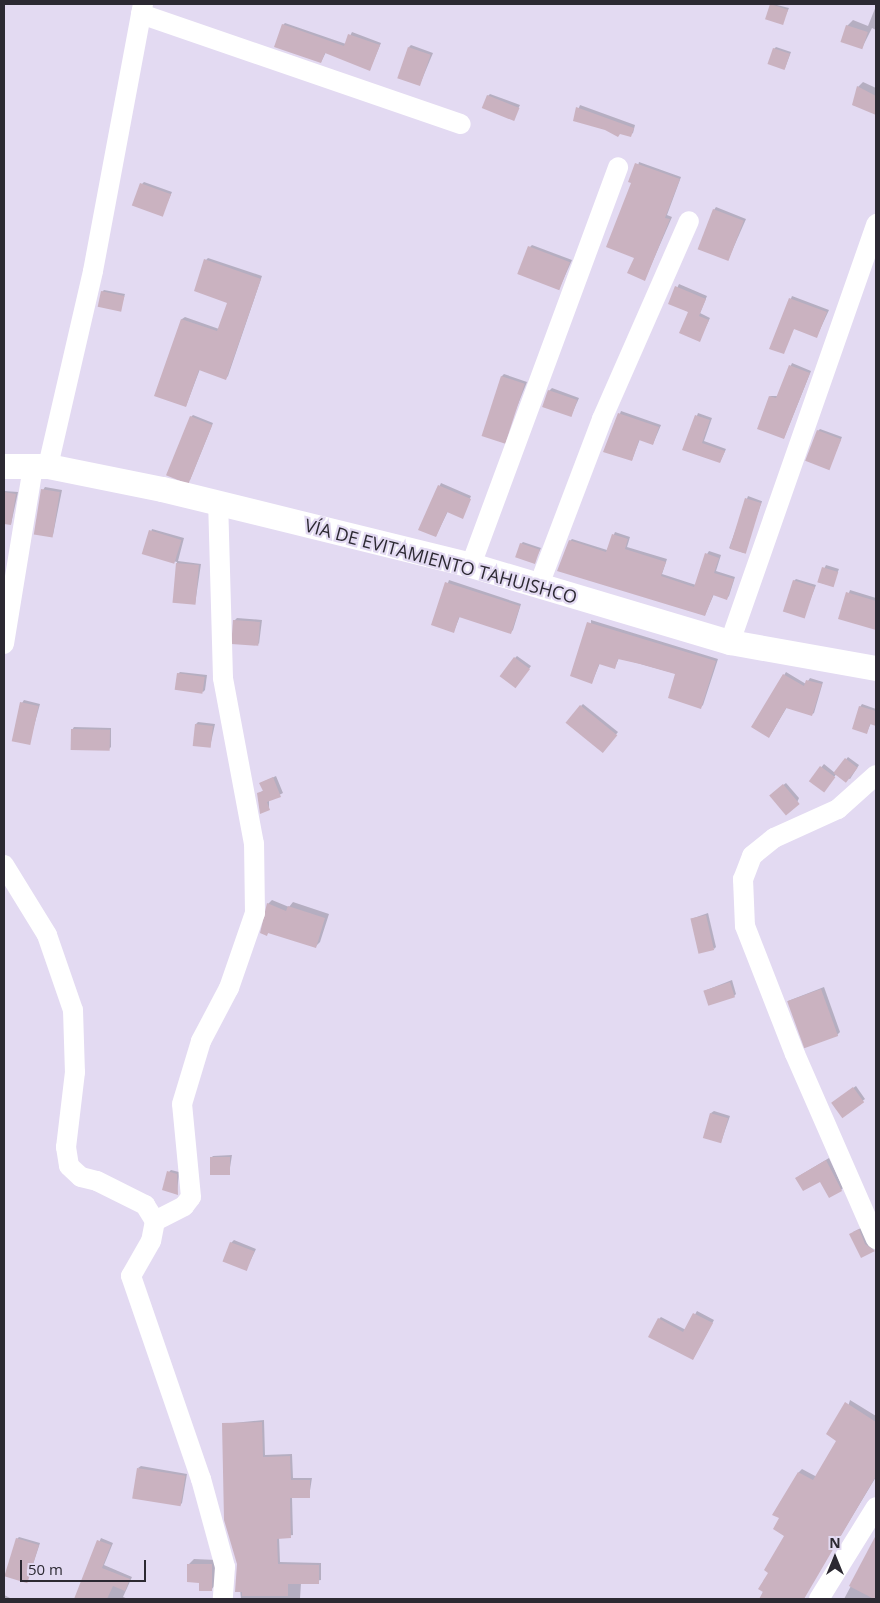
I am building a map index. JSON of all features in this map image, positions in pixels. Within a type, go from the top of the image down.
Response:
[{"type":"main road","name":"VÍA DE EVITAMIENTO TAHUISHCO","points":[[4,466],[40,466],[218,502],[471,565],[730,642],[876,668]]},
{"type":"street","points":[[4,644],[40,466],[93,271],[142,9],[461,124]]},
{"type":"street","points":[[471,565],[618,167]]},
{"type":"street","points":[[539,585],[602,419],[689,220]]},
{"type":"street","points":[[730,642],[876,224]]},
{"type":"street","points":[[154,1221],[184,1206],[191,1197],[182,1104],[201,1041],[229,988],[255,913],[254,844],[223,678],[218,502]]},
{"type":"street","points":[[876,775],[838,809],[774,838],[752,856],[742,879],[745,926],[795,1054],[876,1238]]},
{"type":"street","points":[[4,865],[46,934],[73,1010],[75,1072],[66,1147],[69,1166],[81,1177],[145,1205],[154,1221],[151,1241],[131,1276],[203,1488],[225,1567],[223,1599]]},
{"type":"street","points":[[820,1599],[876,1507]]},
{"type":"building","points":[[770,4],[788,10],[783,25],[765,19]]},
{"type":"building","points":[[282,24],[344,46],[348,34],[380,45],[370,71],[325,53],[321,63],[274,47]]},
{"type":"building","points":[[846,25],[868,32],[862,49],[840,42]]},
{"type":"building","points":[[408,47],[431,55],[420,86],[397,78]]},
{"type":"building","points":[[773,48],[790,54],[784,70],[767,64]]},
{"type":"building","points":[[857,86],[876,96],[876,115],[852,105]]},
{"type":"building","points":[[487,95],[519,108],[514,121],[482,108]]},
{"type":"building","points":[[576,107],[634,128],[631,137],[620,134],[618,137],[605,130],[573,121]]},
{"type":"building","points":[[635,163],[680,179],[665,218],[670,219],[645,281],[627,273],[634,258],[606,247],[631,183],[628,182]]},
{"type":"building","points":[[140,183],[171,194],[163,217],[132,206]]},
{"type":"building","points":[[713,209],[744,221],[728,261],[698,249]]},
{"type":"building","points":[[528,246],[570,262],[559,290],[517,274]]},
{"type":"building","points":[[204,259],[261,279],[226,380],[199,370],[186,407],[154,396],[181,319],[217,331],[227,303],[194,291]]},
{"type":"building","points":[[675,286],[706,299],[699,316],[709,320],[700,342],[679,333],[688,312],[668,304]]},
{"type":"building","points":[[101,291],[124,296],[121,312],[98,307]]},
{"type":"building","points":[[789,298],[827,312],[817,338],[794,329],[784,354],[769,349]]},
{"type":"building","points":[[789,365],[810,373],[784,439],[757,429],[769,396],[776,398]]},
{"type":"building","points":[[501,376],[525,384],[505,444],[482,436]]},
{"type":"building","points":[[548,390],[577,400],[571,417],[542,407]]},
{"type":"building","points":[[618,413],[659,427],[653,445],[639,440],[632,461],[603,452]]},
{"type":"building","points":[[695,415],[710,420],[702,443],[725,451],[720,463],[682,450]]},
{"type":"building","points":[[190,416],[212,425],[188,484],[166,475]]},
{"type":"building","points":[[817,430],[841,439],[829,470],[805,461]]},
{"type":"building","points":[[438,485],[471,499],[463,519],[447,512],[436,537],[418,530]]},
{"type":"building","points":[[41,489],[60,492],[53,537],[34,534]]},
{"type":"building","points":[[4,492],[16,494],[11,525],[4,524]]},
{"type":"building","points":[[745,498],[761,503],[746,554],[730,549]]},
{"type":"building","points":[[149,530],[182,540],[174,564],[142,554]]},
{"type":"building","points":[[612,534],[628,539],[625,549],[666,562],[661,576],[694,587],[705,553],[719,558],[714,573],[734,579],[727,600],[713,595],[705,616],[557,571],[569,540],[606,552]]},
{"type":"building","points":[[520,543],[540,550],[535,564],[515,557]]},
{"type":"building","points":[[176,563],[199,565],[195,605],[173,603]]},
{"type":"building","points":[[822,567],[838,572],[834,587],[817,582]]},
{"type":"building","points":[[793,580],[815,587],[805,618],[783,611]]},
{"type":"building","points":[[445,582],[520,606],[511,634],[459,617],[454,633],[431,625]]},
{"type":"building","points":[[846,592],[876,601],[876,630],[838,619]]},
{"type":"building","points":[[233,620],[260,622],[258,646],[231,644]]},
{"type":"building","points":[[587,622],[716,661],[701,709],[668,698],[675,674],[640,664],[618,659],[615,669],[599,664],[592,684],[570,676]]},
{"type":"building","points":[[514,657],[530,669],[516,688],[500,676]]},
{"type":"building","points":[[177,673],[205,677],[202,694],[175,690]]},
{"type":"building","points":[[783,674],[804,686],[806,680],[822,684],[812,716],[786,708],[769,738],[751,727]]},
{"type":"building","points":[[20,702],[39,706],[30,745],[12,741]]},
{"type":"building","points":[[580,705],[617,735],[603,753],[566,723]]},
{"type":"building","points":[[859,706],[876,711],[876,726],[870,724],[867,734],[852,729]]},
{"type":"building","points":[[195,724],[213,726],[211,748],[193,746]]},
{"type":"building","points":[[71,729],[110,730],[110,751],[71,750]]},
{"type":"building","points":[[845,758],[858,768],[846,783],[833,773]]},
{"type":"building","points":[[820,766],[835,777],[824,793],[809,781]]},
{"type":"building","points":[[273,777],[281,797],[267,802],[270,810],[260,814],[257,793],[263,791],[259,783]]},
{"type":"building","points":[[783,784],[800,804],[786,815],[769,796]]},
{"type":"building","points":[[267,903],[286,911],[288,906],[325,918],[316,948],[268,933],[267,936],[260,933]]},
{"type":"building","points":[[706,915],[714,950],[699,954],[690,919]]},
{"type":"building","points":[[730,982],[735,997],[708,1006],[703,991]]},
{"type":"building","points":[[821,989],[838,1036],[804,1048],[787,1001]]},
{"type":"building","points":[[853,1087],[864,1102],[842,1118],[831,1103]]},
{"type":"building","points":[[710,1113],[728,1118],[721,1143],[703,1138]]},
{"type":"building","points":[[210,1157],[230,1157],[230,1175],[210,1175]]},
{"type":"building","points":[[826,1160],[842,1191],[829,1198],[820,1182],[803,1191],[795,1178]]},
{"type":"building","points":[[167,1171],[177,1174],[178,1195],[162,1190]]},
{"type":"building","points":[[859,1229],[865,1244],[875,1251],[861,1258],[849,1234]]},
{"type":"building","points":[[230,1242],[254,1251],[247,1271],[222,1262]]},
{"type":"building","points":[[693,1313],[713,1323],[693,1360],[648,1337],[658,1318],[683,1332]]},
{"type":"building","points":[[845,1402],[876,1422],[876,1476],[804,1599],[759,1599],[763,1592],[758,1589],[768,1573],[764,1570],[784,1536],[773,1529],[779,1518],[772,1515],[798,1472],[813,1480],[836,1441],[826,1434]]},
{"type":"building","points":[[262,1422],[263,1457],[290,1456],[291,1480],[310,1480],[310,1498],[290,1498],[291,1538],[277,1539],[278,1564],[319,1565],[319,1584],[288,1584],[288,1596],[242,1596],[242,1592],[235,1592],[237,1564],[224,1520],[222,1423]]},
{"type":"building","points":[[137,1468],[185,1476],[181,1506],[132,1499]]},
{"type":"building","points":[[876,1535],[876,1599],[874,1599],[849,1586]]},
{"type":"building","points":[[16,1538],[39,1545],[27,1583],[4,1576]]},
{"type":"building","points":[[97,1540],[111,1545],[102,1568],[130,1579],[125,1591],[113,1586],[107,1599],[74,1599]]},
{"type":"building","points":[[187,1564],[212,1564],[212,1591],[199,1591],[199,1583],[187,1582]]}]
